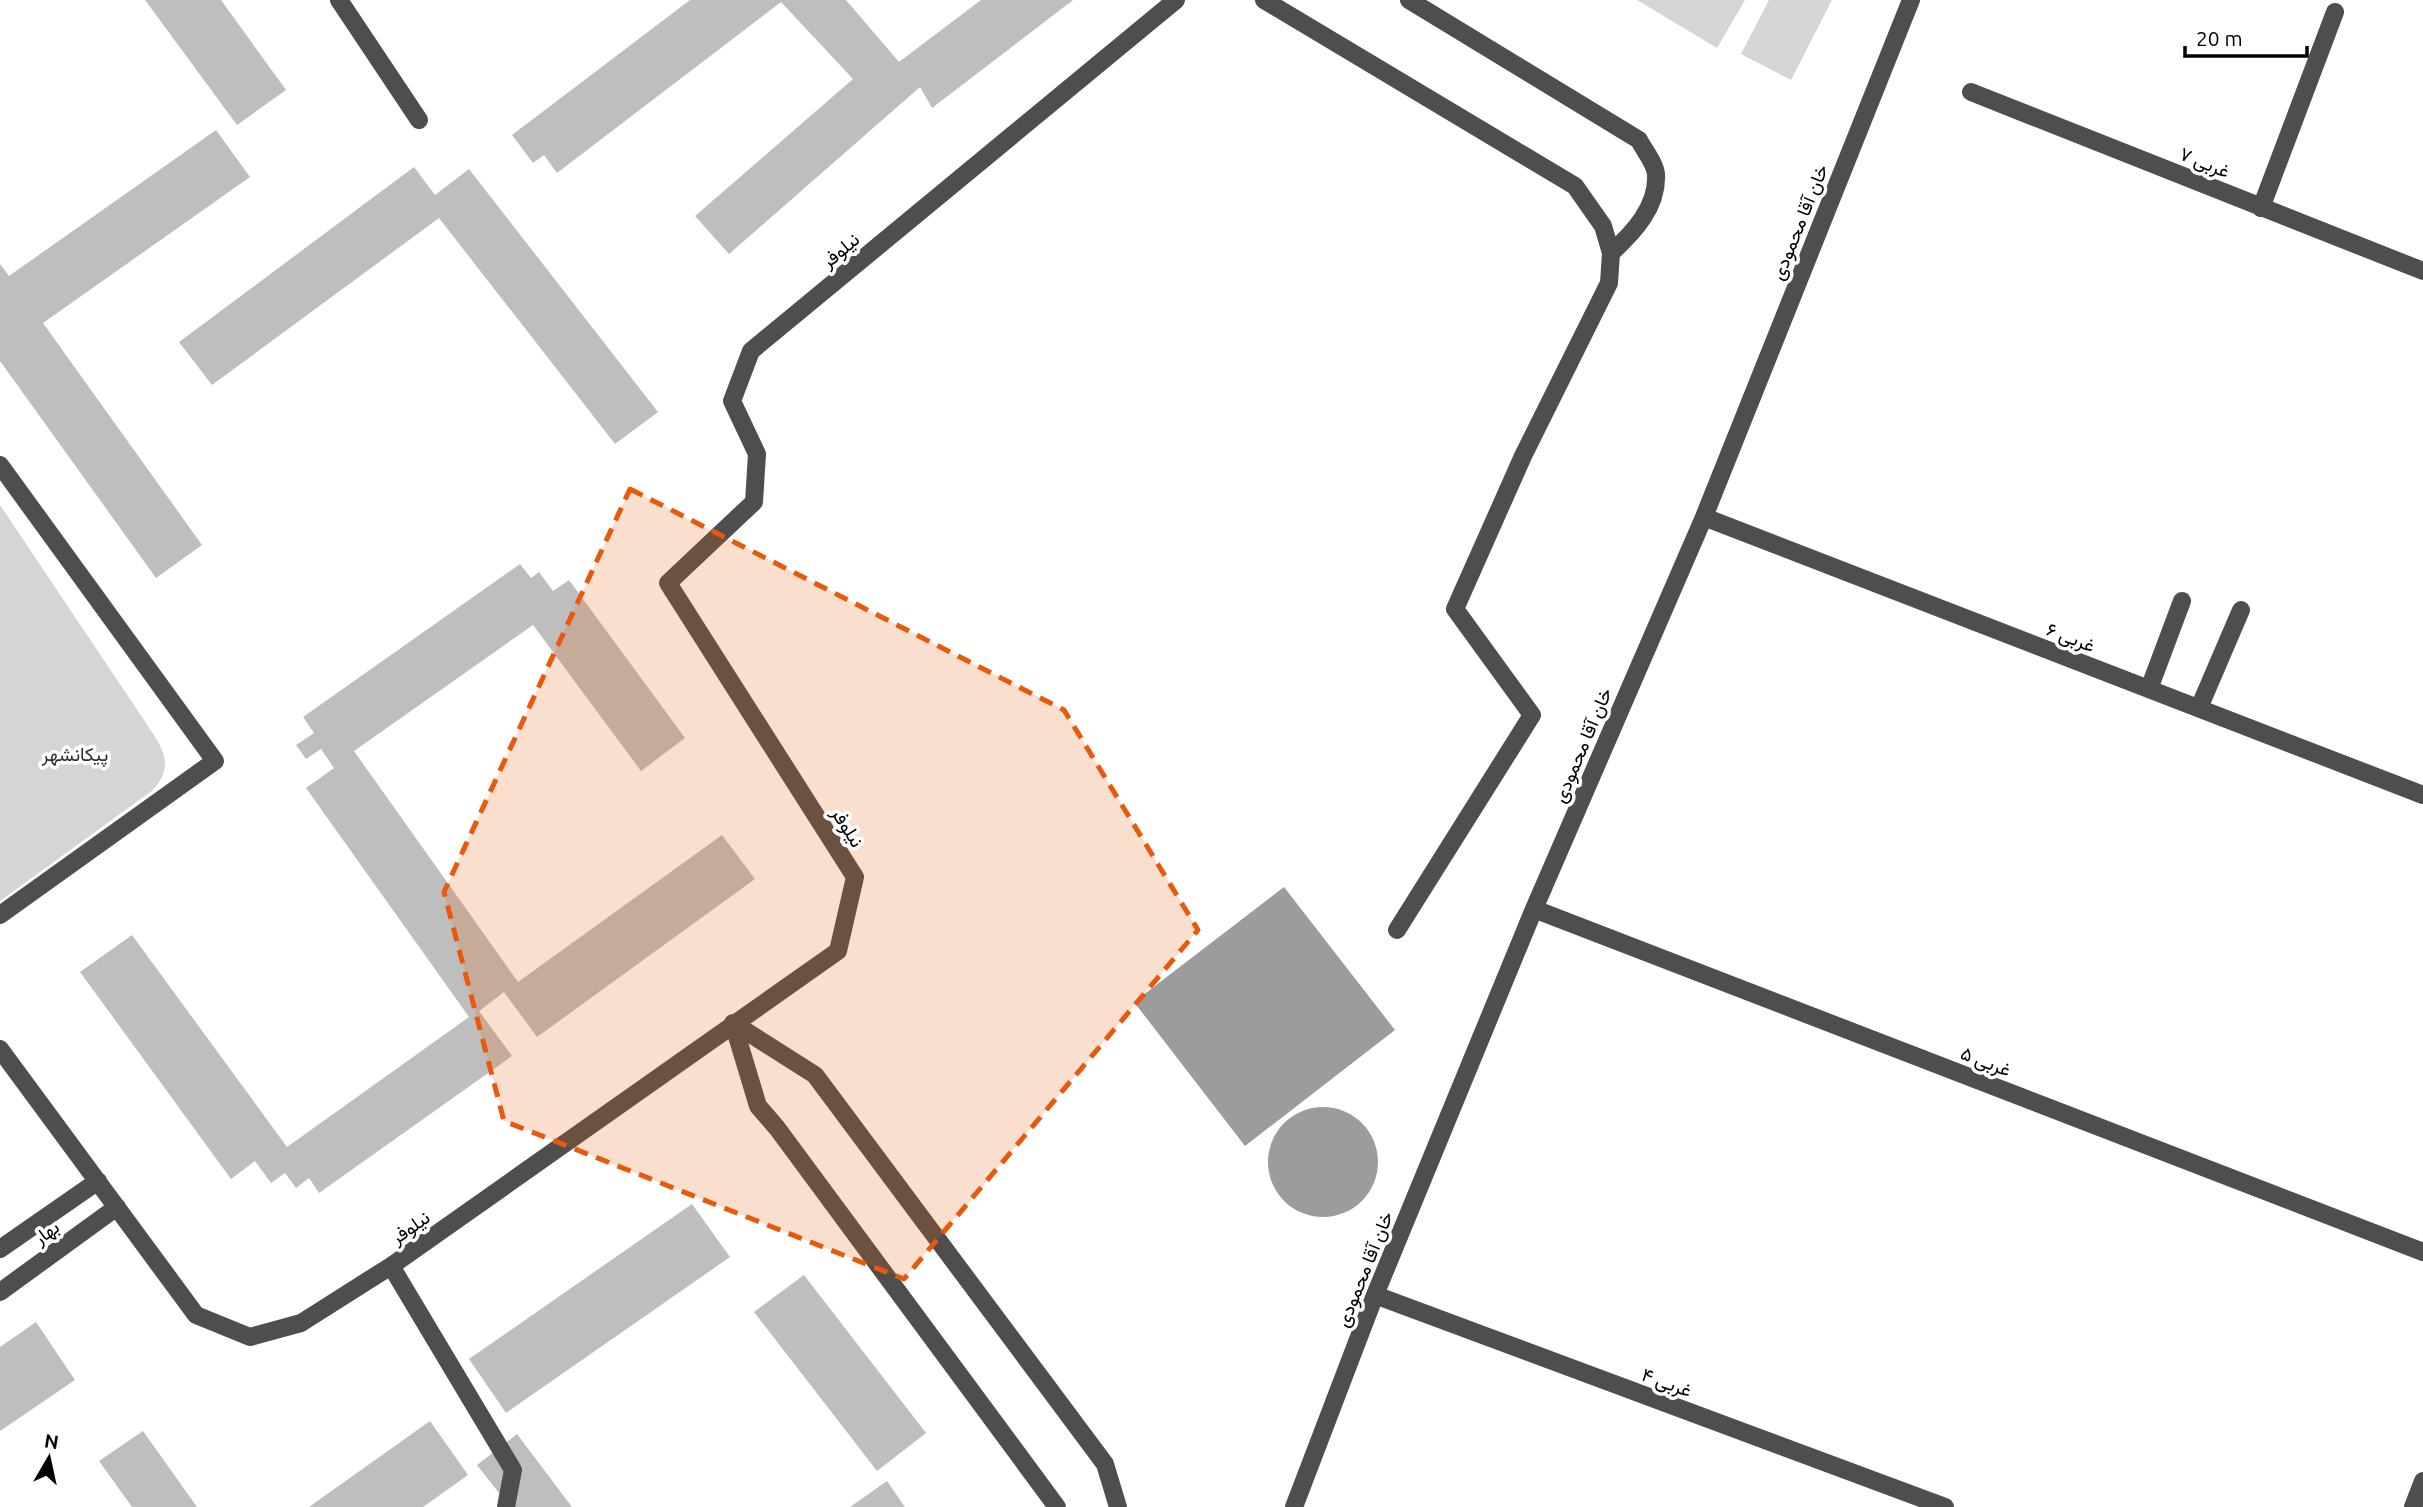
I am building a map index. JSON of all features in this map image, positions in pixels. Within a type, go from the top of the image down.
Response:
[{"type":"street","points":[[340,0],[419,120]]},
{"type":"street","name":"نیلوفر","points":[[0,1049],[196,1315],[250,1337],[301,1323],[391,1266],[838,951],[855,877],[668,583],[754,502],[757,454],[732,401],[751,351],[1176,0]]},
{"type":"street","points":[[1264,0],[1575,186],[1602,226],[1611,253],[1609,283],[1523,456],[1455,609],[1532,715],[1397,930]]},
{"type":"street","points":[[1409,0],[1639,140],[1656,172],[1654,192],[1647,212],[1634,231],[1611,253]]},
{"type":"street","name":"خان آقا محمودی","points":[[1294,1507],[1375,1295],[1534,909],[1704,517],[1911,0]]},
{"type":"street","points":[[2262,208],[2335,12]]},
{"type":"street","name":"۷ غربی","points":[[1971,92],[2423,271]]},
{"type":"street","points":[[0,465],[215,761],[0,915]]},
{"type":"street","name":"۶ غربی","points":[[1704,517],[2423,796]]},
{"type":"street","points":[[2149,689],[2182,601]]},
{"type":"street","points":[[2199,708],[2241,610]]},
{"type":"street","name":"۵ غربی","points":[[1534,909],[2423,1252]]},
{"type":"street","points":[[733,1023],[758,1106],[1057,1507]]},
{"type":"street","points":[[733,1023],[815,1075],[1105,1464],[1118,1507]]},
{"type":"street","points":[[0,1249],[98,1181]]},
{"type":"street","name":"بهار","points":[[0,1292],[117,1207]]},
{"type":"street","points":[[391,1266],[513,1470],[506,1507]]},
{"type":"street","name":"۴ غربی","points":[[1375,1295],[1945,1507]]},
{"type":"street","points":[[2413,1507],[2423,1481]]},
{"type":"highlighted area","points":[[630,489],[1064,710],[1198,930],[904,1279],[504,1121],[444,892]]},
{"type":"green space","points":[[1637,0],[1745,0],[1717,48]]},
{"type":"green space","points":[[1769,0],[1832,0],[1791,80],[1741,54]]},
{"type":"green space","name":"پیکانشهر","points":[[0,505],[156,738],[164,754],[165,763],[160,780],[153,790],[0,901]]},
{"type":"shaded area","points":[[1284,887],[1395,1030],[1245,1146],[1134,1002]]},
{"type":"shaded area","points":[[1323,1107],[1344,1112],[1362,1123],[1373,1141],[1378,1162],[1373,1183],[1362,1201],[1344,1212],[1323,1217],[1302,1212],[1284,1201],[1273,1183],[1268,1162],[1273,1141],[1284,1123],[1302,1112]]},
{"type":"building","points":[[145,0],[221,0],[286,90],[237,125]]},
{"type":"building","points":[[690,0],[846,0],[899,62],[981,0],[1073,0],[932,108],[920,87],[729,254],[695,216],[853,79],[781,2],[557,173],[544,155],[533,163],[512,135]]},
{"type":"building","points":[[216,130],[250,177],[43,323],[202,545],[156,578],[0,361],[0,264],[9,276]]},
{"type":"building","points":[[414,167],[435,195],[469,169],[658,412],[615,444],[439,218],[212,385],[179,342]]},
{"type":"building","points":[[520,564],[531,578],[539,572],[553,591],[569,580],[685,738],[641,771],[533,625],[354,751],[518,982],[722,835],[755,879],[537,1037],[504,992],[479,1011],[512,1056],[319,1193],[309,1178],[296,1188],[285,1173],[271,1183],[255,1161],[231,1179],[80,972],[132,935],[287,1147],[469,1017],[306,788],[334,768],[321,749],[306,759],[296,745],[314,733],[303,717]]},
{"type":"building","points":[[692,1204],[730,1257],[506,1413],[469,1359]]},
{"type":"building","points":[[804,1275],[926,1433],[877,1471],[754,1312]]},
{"type":"building","points":[[36,1322],[75,1380],[0,1431],[0,1347]]},
{"type":"building","points":[[430,1421],[468,1475],[423,1507],[309,1507]]},
{"type":"building","points":[[143,1431],[197,1507],[132,1507],[99,1461]]},
{"type":"building","points":[[517,1434],[572,1507],[510,1507],[477,1465]]},
{"type":"building","points":[[887,1481],[905,1507],[850,1507]]}]
